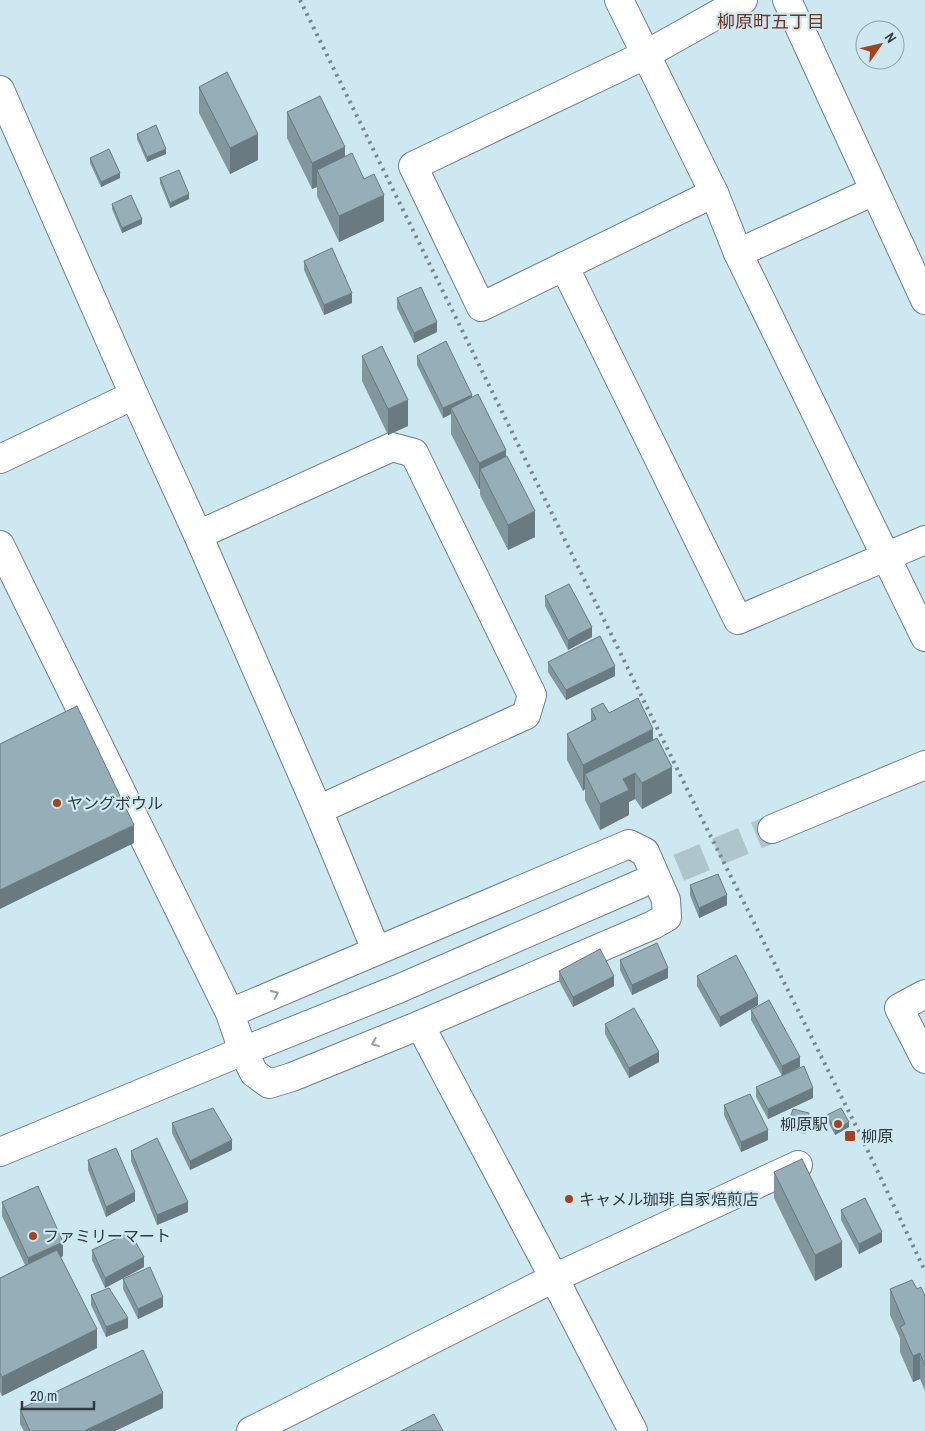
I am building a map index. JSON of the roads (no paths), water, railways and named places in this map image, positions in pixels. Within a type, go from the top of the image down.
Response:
[{"type":"street","points":[[619,0],[714,193],[738,253],[925,638]]},
{"type":"street","points":[[714,193],[481,307],[412,166],[645,54],[744,0]]},
{"type":"street","points":[[787,0],[925,300]]},
{"type":"street","points":[[0,90],[134,395],[198,535],[318,810],[376,950]]},
{"type":"street","points":[[738,253],[874,192]]},
{"type":"street","points":[[564,266],[738,620],[925,540]]},
{"type":"street","points":[[0,459],[134,395]]},
{"type":"street","points":[[198,535],[392,447],[414,453],[532,695],[526,715],[318,810]]},
{"type":"street","points":[[0,545],[230,1013],[243,1051],[254,1073],[269,1084],[292,1078],[653,925],[667,917],[666,900],[645,852],[628,844],[230,1013]]},
{"type":"street","points":[[772,829],[925,765]]},
{"type":"street","points":[[0,1152],[398,989],[640,884]]},
{"type":"street","points":[[925,994],[899,1008],[925,1059]]},
{"type":"street","points":[[420,1025],[633,1431]]},
{"type":"street","points":[[251,1431],[554,1278],[798,1165]]},
{"type":"tunnel","points":[[640,884],[772,829]]},
{"type":"railway","points":[[300,0],[691,797],[856,1126],[925,1271]]},
{"type":"place","name":"ヤングボウル","points":[[57,803]]},
{"type":"place","name":"柳原駅","points":[[838,1124]]},
{"type":"place","name":"柳原","points":[[850,1136]]},
{"type":"place","name":"キャメル珈琲 自家焙煎店","points":[[569,1199]]},
{"type":"place","name":"ファミリーマート","points":[[33,1236]]},
{"type":"district","name":"柳原町五丁目","points":[[771,21]]}]
